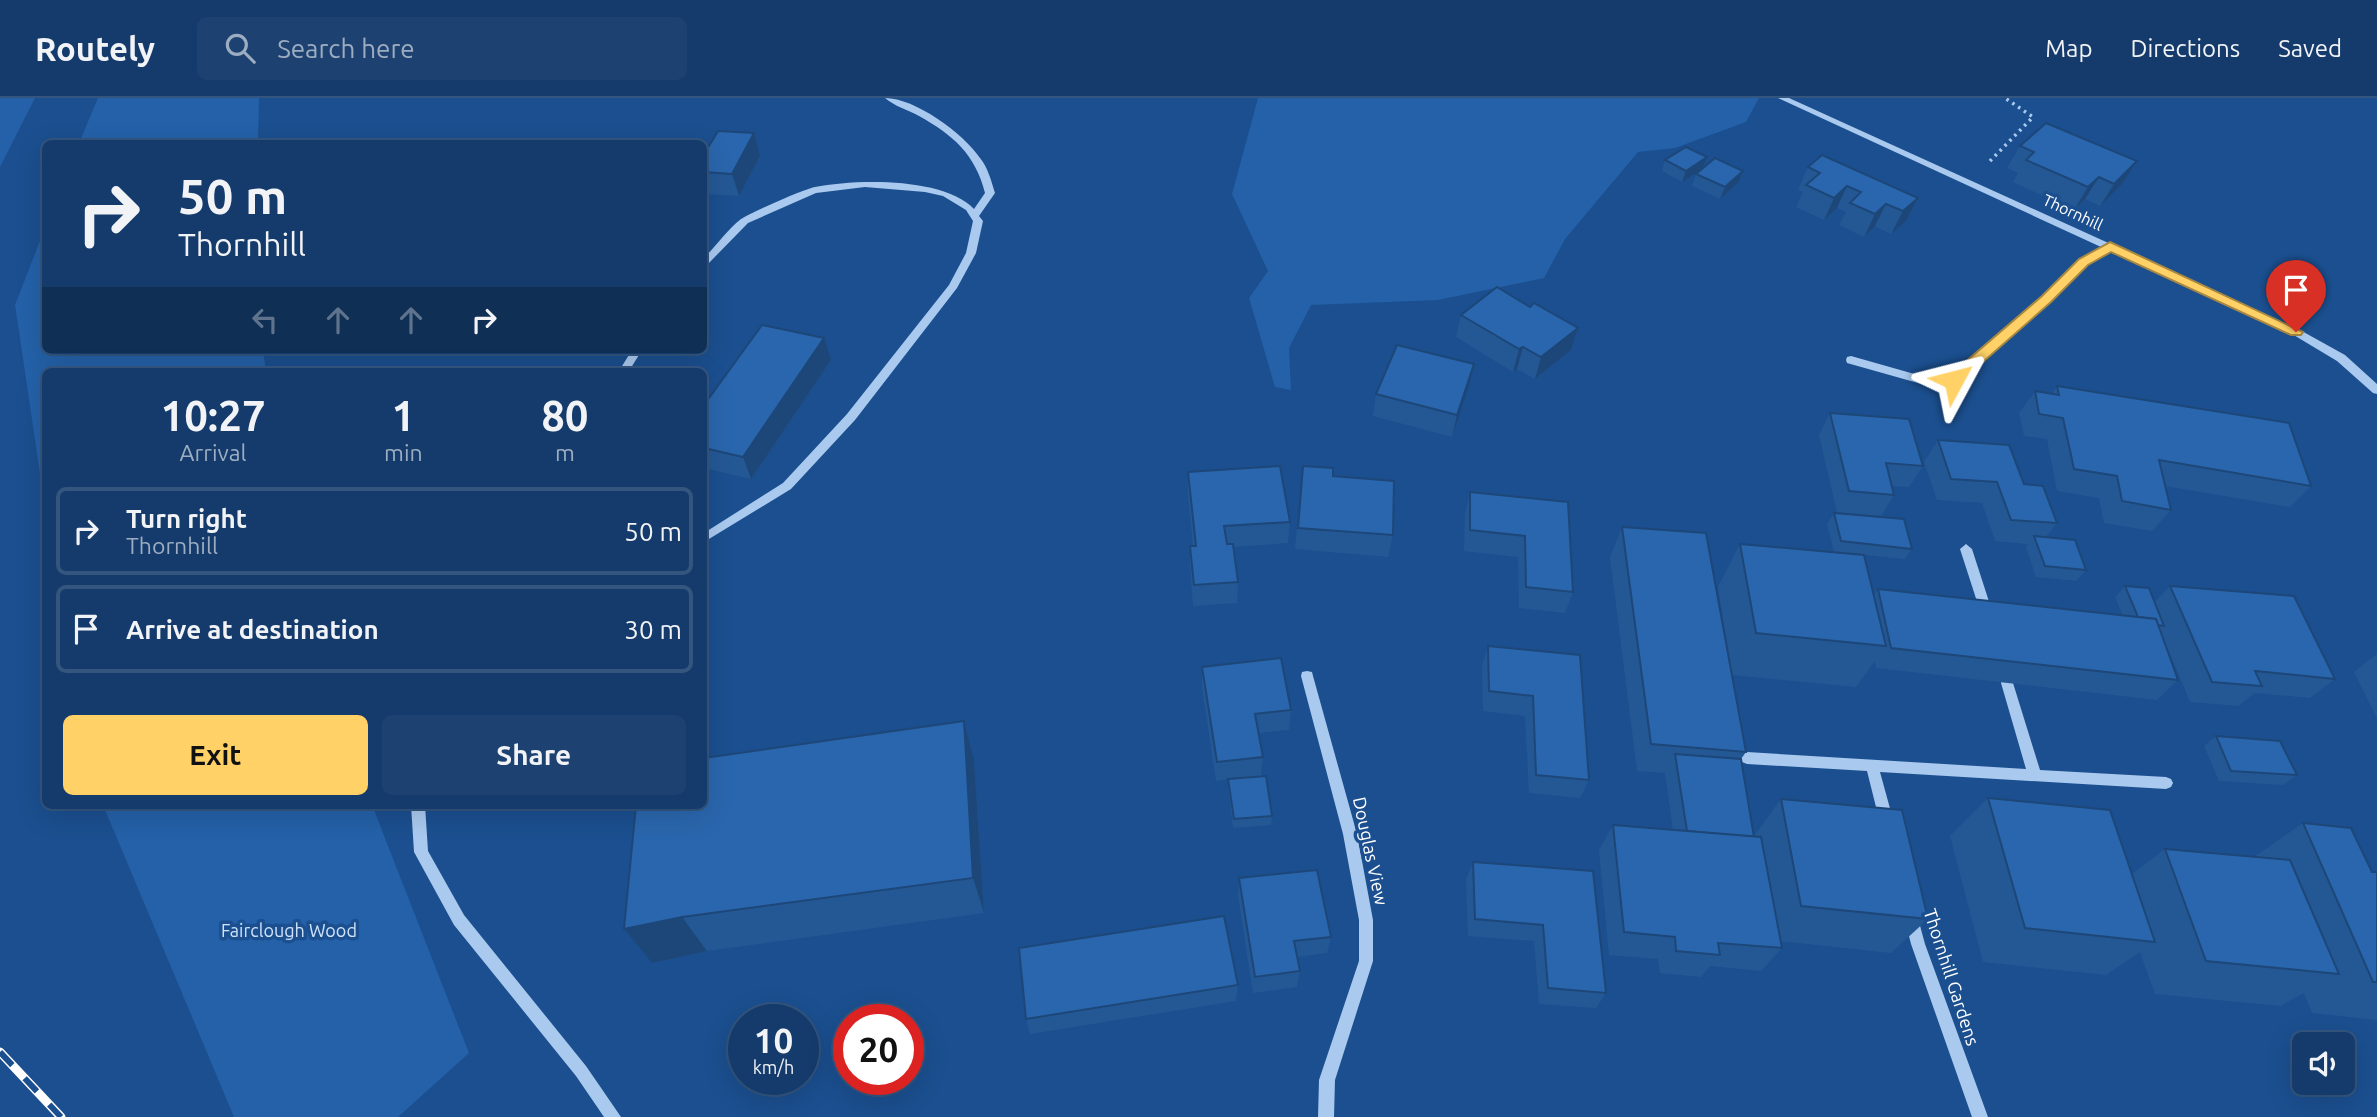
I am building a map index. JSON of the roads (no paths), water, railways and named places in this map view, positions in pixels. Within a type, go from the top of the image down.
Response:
[{"type":"street","points":[[889,98],[936,121],[963,144],[980,164],[988,180],[990,193],[974,216]]},
{"type":"street","name":"Thornhill","points":[[1782,98],[2296,332],[2341,358],[2377,390]]},
{"type":"street","points":[[707,260],[745,222],[814,190],[864,184],[915,187],[946,194],[969,208],[978,221],[971,253],[953,286],[851,417],[787,486],[707,536]]},
{"type":"street","points":[[1851,360],[1925,382],[1954,380],[2017,327],[2083,262],[2110,246]]},
{"type":"street","points":[[1966,549],[1990,624]]},
{"type":"street","name":"Douglas View","points":[[1307,676],[1350,834],[1366,919],[1366,961],[1327,1080],[1325,1117]]},
{"type":"street","points":[[2007,683],[2035,775]]},
{"type":"street","points":[[1747,758],[2166,783]]},
{"type":"street","points":[[1872,765],[1892,842]]},
{"type":"street","points":[[418,809],[421,852],[458,920],[581,1071],[613,1117]]},
{"type":"street","name":"Thornhill Gardens","points":[[1908,906],[1918,944],[1980,1117]]},
{"type":"railway","points":[[0,1052],[61,1117]]},
{"type":"park label","name":"Fairclough Wood","points":[[289,930]]}]
